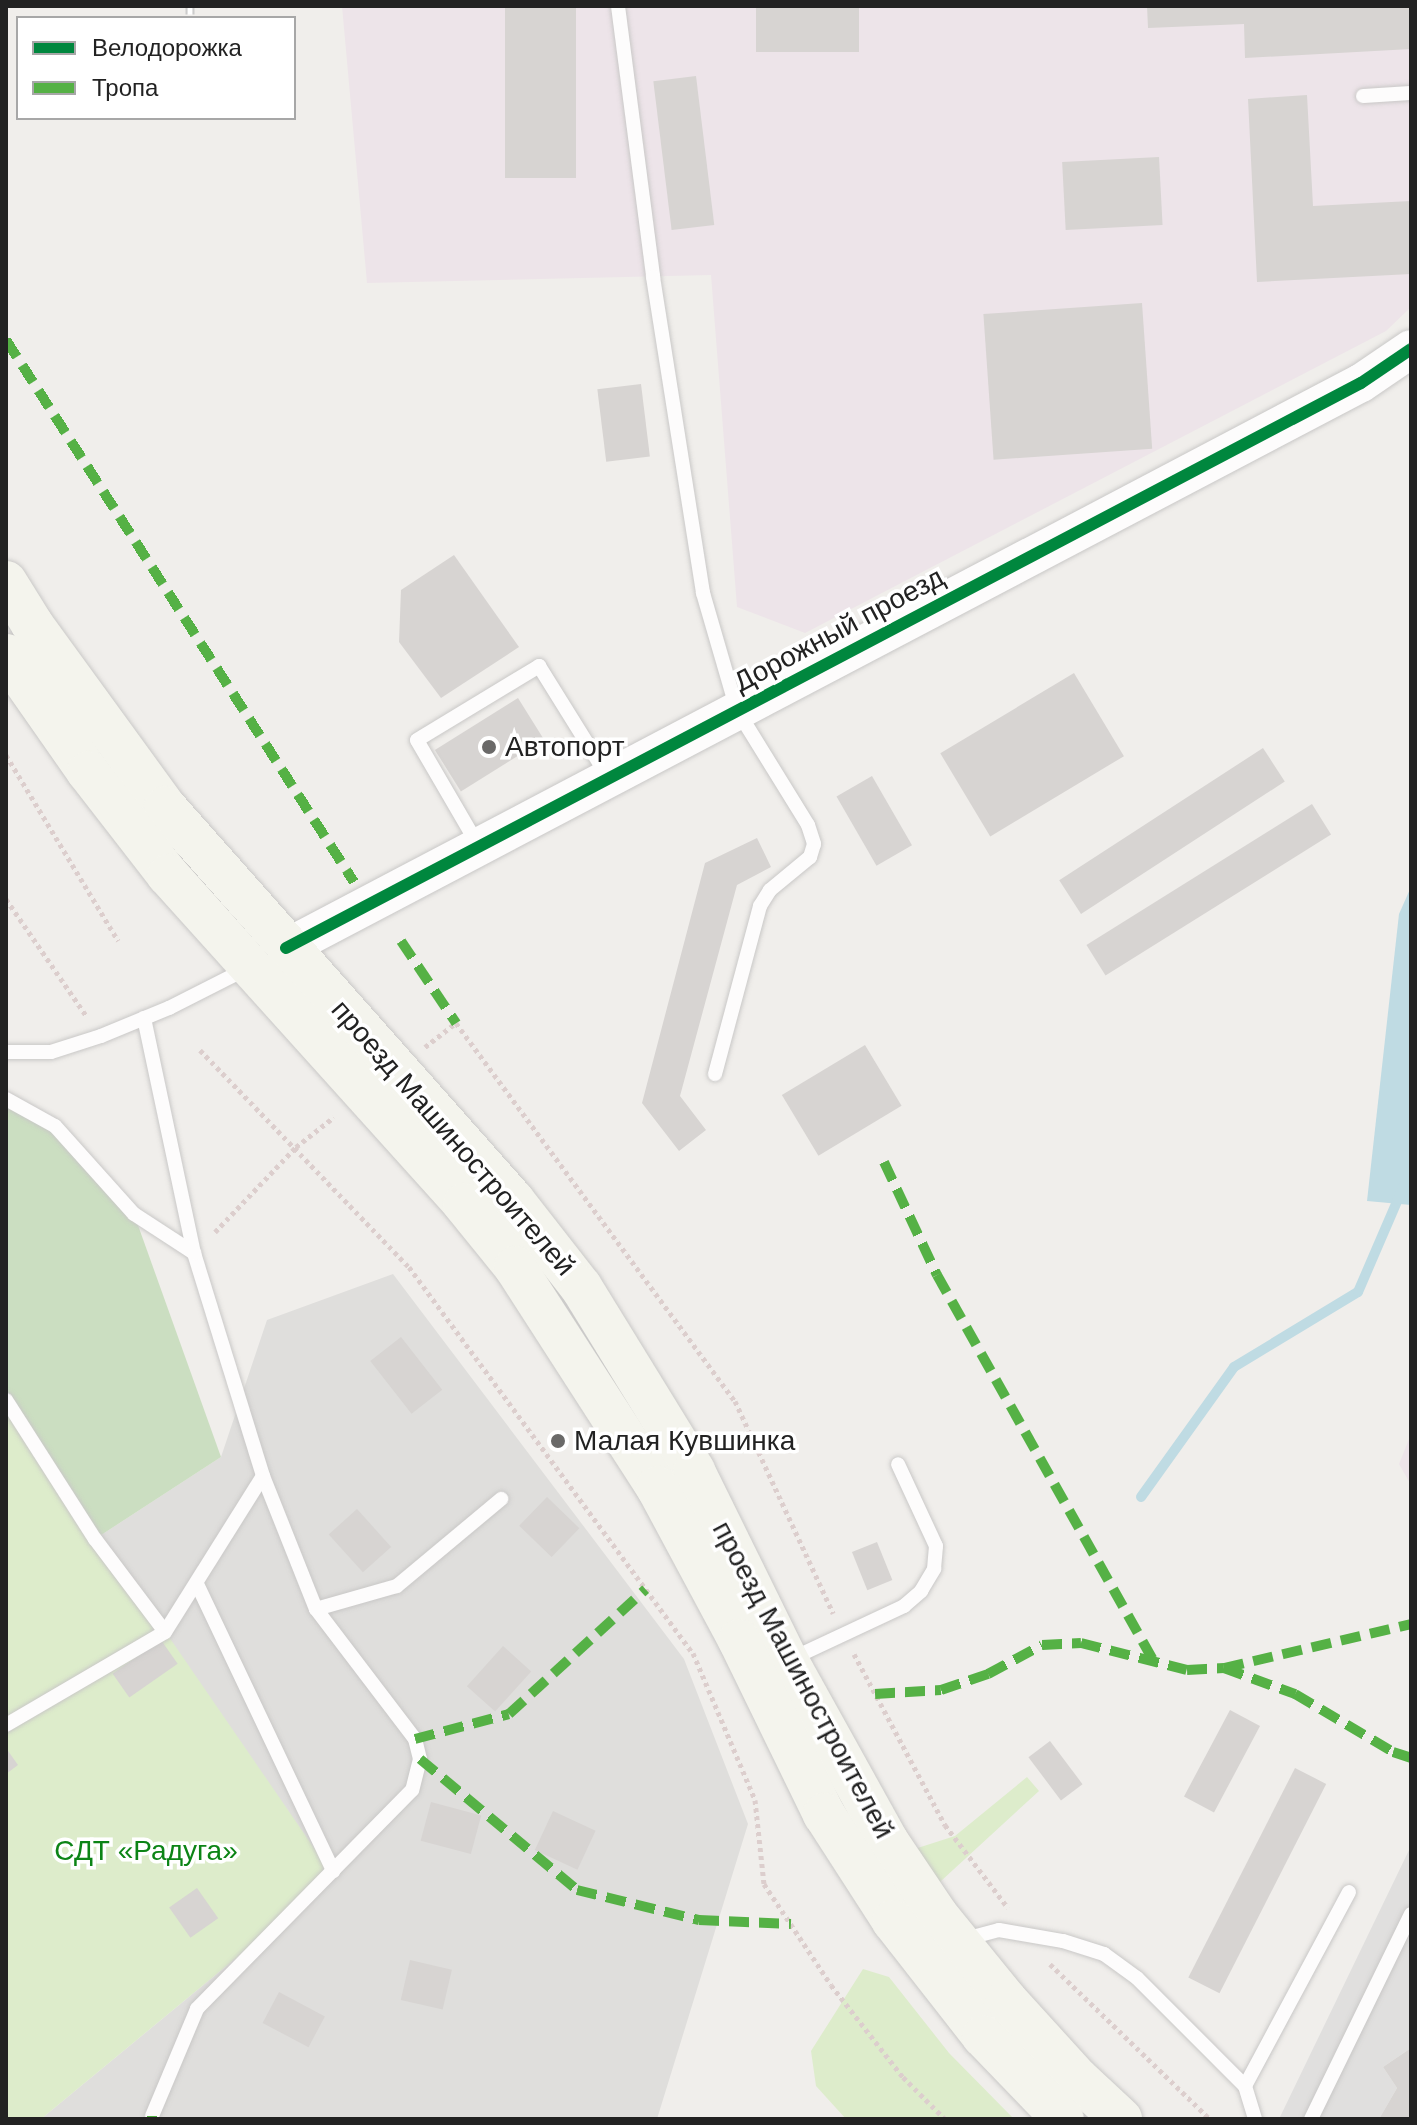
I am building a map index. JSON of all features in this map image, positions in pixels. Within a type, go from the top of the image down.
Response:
[{"type":"main road","name":"проезд Машиностроителей","points":[[6,582],[32,624],[165,807],[286,948],[513,1200],[581,1287],[694,1471],[772,1668],[824,1814],[893,1921],[983,2036],[1063,2119]]},
{"type":"main road","name":"проезд Машиностроителей","points":[[6,655],[88,772],[168,875],[464,1204],[515,1267],[772,1668],[957,1941],[1078,2079],[1121,2119]]},
{"type":"main road","points":[[249,967],[286,948]]},
{"type":"street","name":"Дорожный проезд","points":[[286,948],[1361,383],[1411,349]]},
{"type":"lane","points":[[618,6],[653,277],[703,593],[737,710],[808,825],[814,844],[810,857],[770,890],[760,906],[715,1074]]},
{"type":"lane","points":[[1363,96],[1411,93]]},
{"type":"lane","points":[[480,847],[417,740],[539,666],[608,777]]},
{"type":"lane","points":[[6,1052],[51,1052],[101,1036],[249,967]]},
{"type":"lane","points":[[144,1018],[194,1253],[263,1476],[316,1609],[415,1739],[420,1759],[412,1790],[197,2009],[152,2116]]},
{"type":"lane","points":[[6,1099],[55,1126],[134,1214],[194,1253]]},
{"type":"lane","points":[[8,1409],[95,1539],[165,1632]]},
{"type":"lane","points":[[772,1668],[904,1606],[921,1591],[934,1569],[936,1546],[898,1464]]},
{"type":"lane","points":[[6,1725],[165,1632],[263,1476]]},
{"type":"lane","points":[[316,1609],[397,1586],[501,1499]]},
{"type":"lane","points":[[197,1584],[333,1871]]},
{"type":"lane","points":[[1245,2086],[1349,1892]]},
{"type":"lane","points":[[1311,2119],[1411,1914]]},
{"type":"lane","points":[[957,1941],[999,1930],[1030,1938],[1063,1941],[1104,1954],[1137,1978],[1245,2086],[1255,2119]]},
{"type":"path","points":[[6,755],[118,941]]},
{"type":"path","points":[[6,899],[101,1036]]},
{"type":"path","points":[[412,1056],[456,1023],[735,1401],[843,1634],[945,1825],[1059,1976],[1210,2119]]},
{"type":"path","points":[[200,1050],[409,1267],[693,1653],[755,1800],[764,1884],[831,1985],[903,2077],[945,2119]]},
{"type":"path","points":[[194,1253],[296,1147],[338,1113]]},
{"type":"shaded area","points":[[342,6],[1411,6],[1411,307],[1386,331],[805,633],[737,607],[711,275],[367,283]]},
{"type":"shaded area","points":[[393,1274],[684,1659],[748,1824],[657,2119],[41,2119],[333,1878],[95,1539],[221,1457],[267,1320]]},
{"type":"shaded area","points":[[1411,1434],[1411,1485],[1399,1464]]},
{"type":"shaded area","points":[[1411,1846],[1411,2048],[1383,2067],[1397,2088],[1379,2119],[1279,2119]]},
{"type":"green space","points":[[6,1099],[55,1126],[134,1214],[221,1457],[95,1539],[6,1400]]},
{"type":"green space","name":"СДТ «Радуга»","points":[[6,1400],[334,1877],[41,2119],[6,2119]]},
{"type":"green space","points":[[1027,1777],[1039,1791],[929,1892],[902,1853],[955,1836]]},
{"type":"green space","points":[[863,1969],[889,1977],[949,2053],[1014,2119],[846,2119],[816,2086],[811,2051]]},
{"type":"water","points":[[1411,887],[1411,1205],[1367,1201],[1399,914]]},
{"type":"building","points":[[505,6],[576,6],[576,178],[505,178]]},
{"type":"building","points":[[756,6],[859,6],[859,52],[756,52]]},
{"type":"building","points":[[1147,6],[1411,6],[1411,49],[1245,58],[1244,24],[1148,28]]},
{"type":"building","points":[[696,76],[714,225],[672,230],[653,81]]},
{"type":"building","points":[[1307,95],[1313,206],[1411,201],[1411,274],[1257,282],[1248,99]]},
{"type":"building","points":[[1159,157],[1163,225],[1066,230],[1062,162]]},
{"type":"building","points":[[1142,303],[1152,449],[994,460],[983,314]]},
{"type":"building","points":[[641,384],[650,456],[606,462],[597,389]]},
{"type":"building","points":[[454,555],[519,647],[441,698],[399,642],[401,590]]},
{"type":"building","points":[[1074,673],[1124,756],[990,836],[940,753]]},
{"type":"building","points":[[518,698],[544,740],[461,791],[435,750]]},
{"type":"building","points":[[1263,748],[1285,782],[1081,914],[1059,880]]},
{"type":"building","points":[[872,776],[912,845],[876,866],[836,796]]},
{"type":"building","points":[[1312,804],[1331,835],[1105,975],[1086,945]]},
{"type":"building","points":[[757,838],[771,867],[737,885],[680,1096],[706,1130],[679,1151],[642,1103],[705,863]]},
{"type":"building","points":[[865,1045],[902,1106],[818,1156],[782,1095]]},
{"type":"building","points":[[401,1337],[442,1390],[412,1414],[370,1361]]},
{"type":"building","points":[[547,1497],[579,1528],[552,1557],[519,1526]]},
{"type":"building","points":[[357,1509],[391,1547],[363,1572],[329,1534]]},
{"type":"building","points":[[877,1542],[892,1580],[867,1590],[852,1552]]},
{"type":"building","points":[[161,1640],[178,1664],[129,1698],[113,1674]]},
{"type":"building","points":[[503,1646],[531,1671],[495,1712],[467,1686]]},
{"type":"building","points":[[1230,1710],[1260,1726],[1214,1812],[1184,1797]]},
{"type":"building","points":[[1050,1741],[1082,1784],[1061,1800],[1028,1757]]},
{"type":"building","points":[[6,1748],[18,1765],[6,1774]]},
{"type":"building","points":[[1295,1768],[1326,1784],[1219,1993],[1188,1977]]},
{"type":"building","points":[[431,1802],[481,1815],[471,1854],[421,1841]]},
{"type":"building","points":[[553,1811],[596,1831],[577,1870],[535,1850]]},
{"type":"building","points":[[197,1888],[218,1918],[190,1938],[169,1908]]},
{"type":"building","points":[[410,1960],[452,1970],[443,2010],[401,2000]]},
{"type":"building","points":[[279,1992],[325,2016],[308,2047],[263,2023]]},
{"type":"building","points":[[1411,2048],[1411,2119],[1379,2119],[1397,2088],[1383,2067]]},
{"type":"waterway","name":"Малая Кувшинка","points":[[1141,1497],[1234,1367],[1358,1292],[1411,1169]]},
{"type":"railway","points":[[190,6],[190,14]]},
{"type":"marked path","points":[[6,340],[354,882]]},
{"type":"marked path","points":[[401,941],[456,1023]]},
{"type":"marked path","points":[[884,1162],[937,1275],[1154,1662]]},
{"type":"marked path","points":[[415,1739],[509,1714],[646,1589]]},
{"type":"marked path","points":[[875,1694],[941,1690],[988,1674],[1042,1645],[1081,1643],[1187,1670],[1224,1668],[1411,1624]]},
{"type":"marked path","points":[[1224,1668],[1295,1694],[1393,1752],[1411,1758]]},
{"type":"marked path","points":[[420,1759],[577,1890],[699,1920],[791,1924]]},
{"type":"cycle path","points":[[286,948],[1361,383],[1411,349]]},
{"type":"place","name":"Автопорт","points":[[489,747]]},
{"type":"place","name":"Малая Кувшинка","points":[[558,1441]]}]
